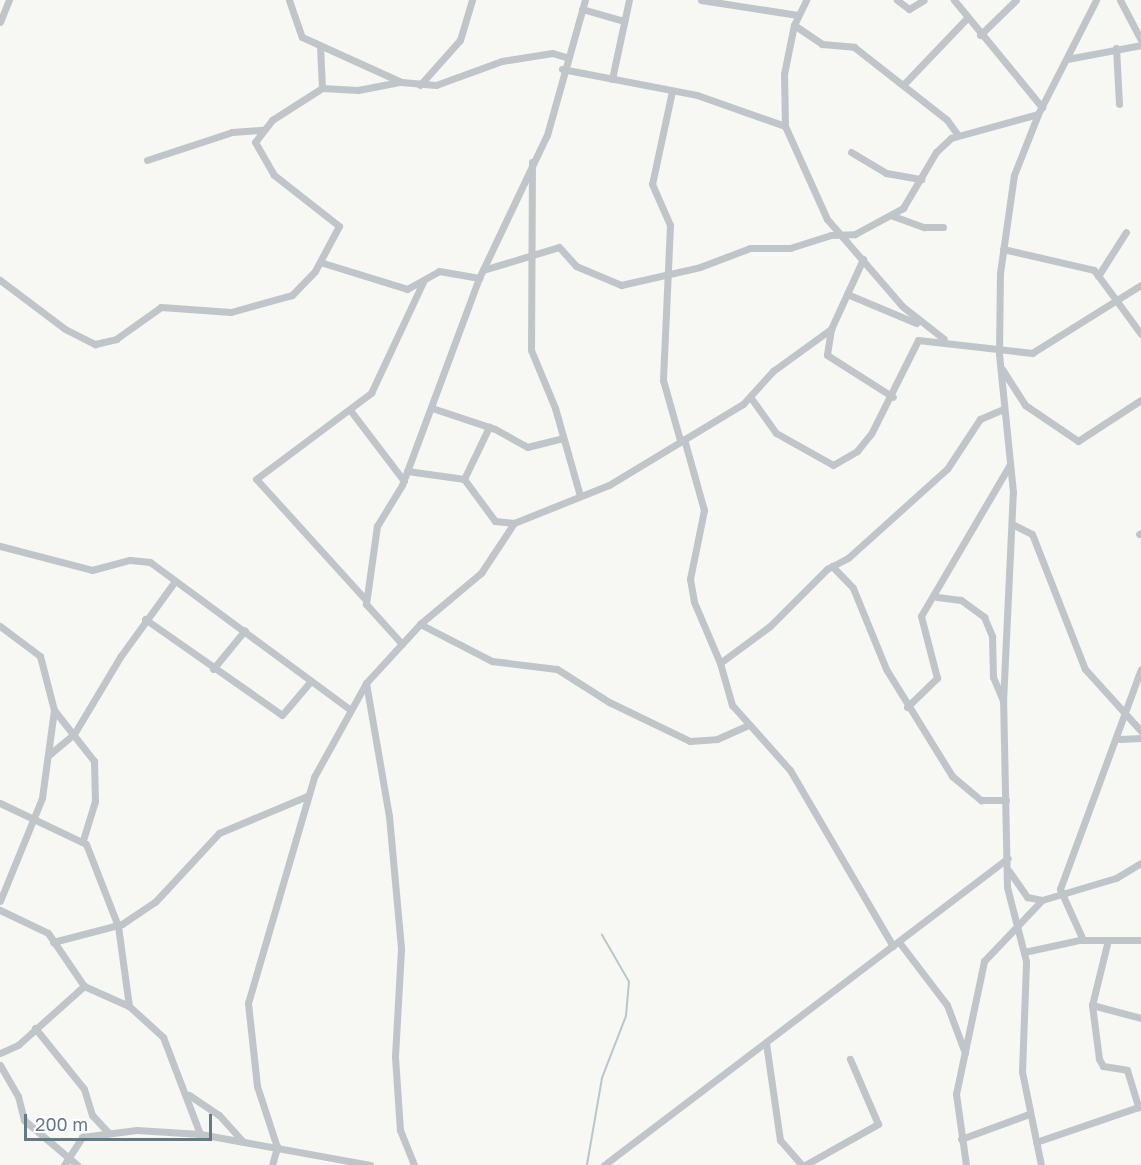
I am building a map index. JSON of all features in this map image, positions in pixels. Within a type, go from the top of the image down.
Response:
[{"type":"street","points":[[0,22],[9,0]]},
{"type":"street","points":[[289,0],[299,34],[320,46],[401,82],[420,85],[443,83],[502,61],[552,53],[566,57]]},
{"type":"street","points":[[420,85],[460,40],[472,0]]},
{"type":"street","points":[[365,599],[377,526],[404,481],[479,278],[532,160],[547,135],[562,69],[585,0]]},
{"type":"street","points":[[612,79],[629,0]]},
{"type":"street","points":[[701,0],[798,15]]},
{"type":"street","points":[[806,0],[794,25],[782,95],[784,126],[823,212],[839,234],[925,327]]},
{"type":"street","points":[[897,0],[909,9],[924,0]]},
{"type":"street","points":[[954,0],[980,35],[1042,107]]},
{"type":"street","points":[[980,35],[1017,0]]},
{"type":"street","points":[[1041,1165],[1022,1072],[1024,952],[1007,893],[1009,871],[1003,702],[1012,524],[1010,464],[999,353],[1003,249],[1014,175],[1038,114],[1096,0]]},
{"type":"street","points":[[1120,0],[1141,40]]},
{"type":"street","points":[[582,9],[624,21]]},
{"type":"street","points":[[903,85],[967,18]]},
{"type":"street","points":[[794,25],[822,44],[854,47],[903,85],[957,134]]},
{"type":"street","points":[[1067,59],[1141,45]]},
{"type":"street","points":[[320,46],[322,88]]},
{"type":"street","points":[[1116,48],[1119,104]]},
{"type":"street","points":[[562,69],[744,108],[784,126]]},
{"type":"street","points":[[0,280],[65,329],[95,344],[116,339],[161,307],[231,312],[286,298],[320,262],[338,222],[269,170],[255,147],[263,130],[322,88],[358,90],[401,82]]},
{"type":"street","points":[[672,91],[652,184],[670,225],[671,272],[663,380],[704,510],[690,579],[694,602],[720,663],[732,705],[746,726],[790,770],[896,944],[947,1005],[965,1053]]},
{"type":"street","points":[[483,270],[533,253],[562,248],[576,266],[615,285],[671,272],[750,248],[795,248],[839,234],[860,232],[893,216],[921,179],[936,152],[957,134],[1038,114]]},
{"type":"street","points":[[147,160],[232,132],[263,130]]},
{"type":"street","points":[[851,152],[886,173],[921,179]]},
{"type":"street","points":[[532,160],[531,350],[563,438],[580,496]]},
{"type":"street","points":[[893,216],[924,227],[943,227]]},
{"type":"street","points":[[1098,276],[1126,232]]},
{"type":"street","points":[[1003,249],[1083,264],[1098,276],[1141,333]]},
{"type":"street","points":[[863,259],[831,329],[827,355],[893,397]]},
{"type":"street","points":[[320,262],[407,289],[439,271],[479,278]]},
{"type":"street","points":[[402,644],[372,615],[365,599],[256,479],[350,410],[376,384],[423,282]]},
{"type":"street","points":[[751,398],[776,433],[833,465],[861,447],[893,397],[915,343],[946,341],[999,353],[1038,352],[1119,303],[1141,285]]},
{"type":"street","points":[[847,294],[925,327],[946,341]]},
{"type":"street","points":[[407,471],[464,479],[491,519],[514,523],[609,485],[751,398],[773,371],[831,329]]},
{"type":"street","points":[[1001,366],[1025,405],[1078,441],[1141,400]]},
{"type":"street","points":[[432,408],[489,427],[527,447],[563,438]]},
{"type":"street","points":[[720,663],[770,626],[832,566],[947,469],[980,419],[1004,409]]},
{"type":"street","points":[[350,410],[404,481]]},
{"type":"street","points":[[464,479],[489,427]]},
{"type":"street","points":[[907,707],[935,684],[921,616],[937,597],[962,543],[1010,464]]},
{"type":"street","points":[[272,1165],[277,1147],[257,1086],[248,1003],[287,883],[289,854],[307,796],[348,708],[366,683],[420,624],[481,573],[514,523]]},
{"type":"street","points":[[1012,524],[1032,534],[1076,652],[1141,731]]},
{"type":"street","points":[[0,546],[92,570],[140,559],[245,630],[310,682],[348,708]]},
{"type":"street","points":[[832,566],[853,588],[907,707],[956,780],[981,800],[1006,800]]},
{"type":"street","points":[[50,754],[74,734],[145,619],[175,581]]},
{"type":"street","points":[[937,597],[962,600],[984,617],[992,636],[993,677],[1003,702]]},
{"type":"street","points":[[145,619],[213,669],[282,715],[310,682]]},
{"type":"street","points":[[420,624],[492,661],[557,669],[609,702],[690,741],[717,740],[746,726]]},
{"type":"street","points":[[0,627],[40,656],[54,711],[50,754],[33,821],[0,901]]},
{"type":"street","points":[[213,669],[245,630]]},
{"type":"street","points":[[1083,940],[1062,893],[1090,801],[1120,739],[1123,710],[1141,669]]},
{"type":"street","points":[[366,683],[389,816],[401,950],[395,1057],[400,1130],[414,1165]]},
{"type":"street","points":[[54,711],[74,734],[95,766],[95,801],[83,840],[118,926],[129,1006]]},
{"type":"street","points":[[1120,739],[1141,738]]},
{"type":"street","points":[[53,942],[118,926],[155,902],[219,832],[307,796]]},
{"type":"street","points":[[0,802],[33,821],[83,840]]},
{"type":"street","points":[[604,1165],[1008,858]]},
{"type":"street","points":[[966,1165],[956,1094],[984,961],[1042,900],[1116,878],[1141,863]]},
{"type":"street","points":[[1009,871],[1027,897],[1042,900]]},
{"type":"street","points":[[0,910],[44,930],[84,986],[129,1006],[172,1048],[200,1134]]},
{"type":"street","points":[[1024,952],[1083,940],[1141,940]]},
{"type":"street","points":[[1036,1142],[1140,1106],[1127,1070],[1100,1064],[1092,1005],[1108,940]]},
{"type":"street","points":[[0,1053],[35,1028],[84,986]]},
{"type":"street","points":[[1092,1005],[1141,1018]]},
{"type":"street","points":[[35,1028],[84,1089],[92,1114],[109,1133]]},
{"type":"street","points":[[766,1043],[780,1140],[803,1165],[878,1124],[850,1059]]},
{"type":"street","points":[[0,1065],[18,1095],[24,1120],[77,1165]]},
{"type":"street","points":[[187,1094],[219,1115],[243,1142]]},
{"type":"street","points":[[961,1139],[1029,1114]]},
{"type":"street","points":[[64,1165],[67,1157],[82,1137],[109,1133],[200,1134],[370,1165]]},
{"type":"waterway","points":[[587,1165],[602,1078],[626,1016],[629,982],[602,935]]}]
